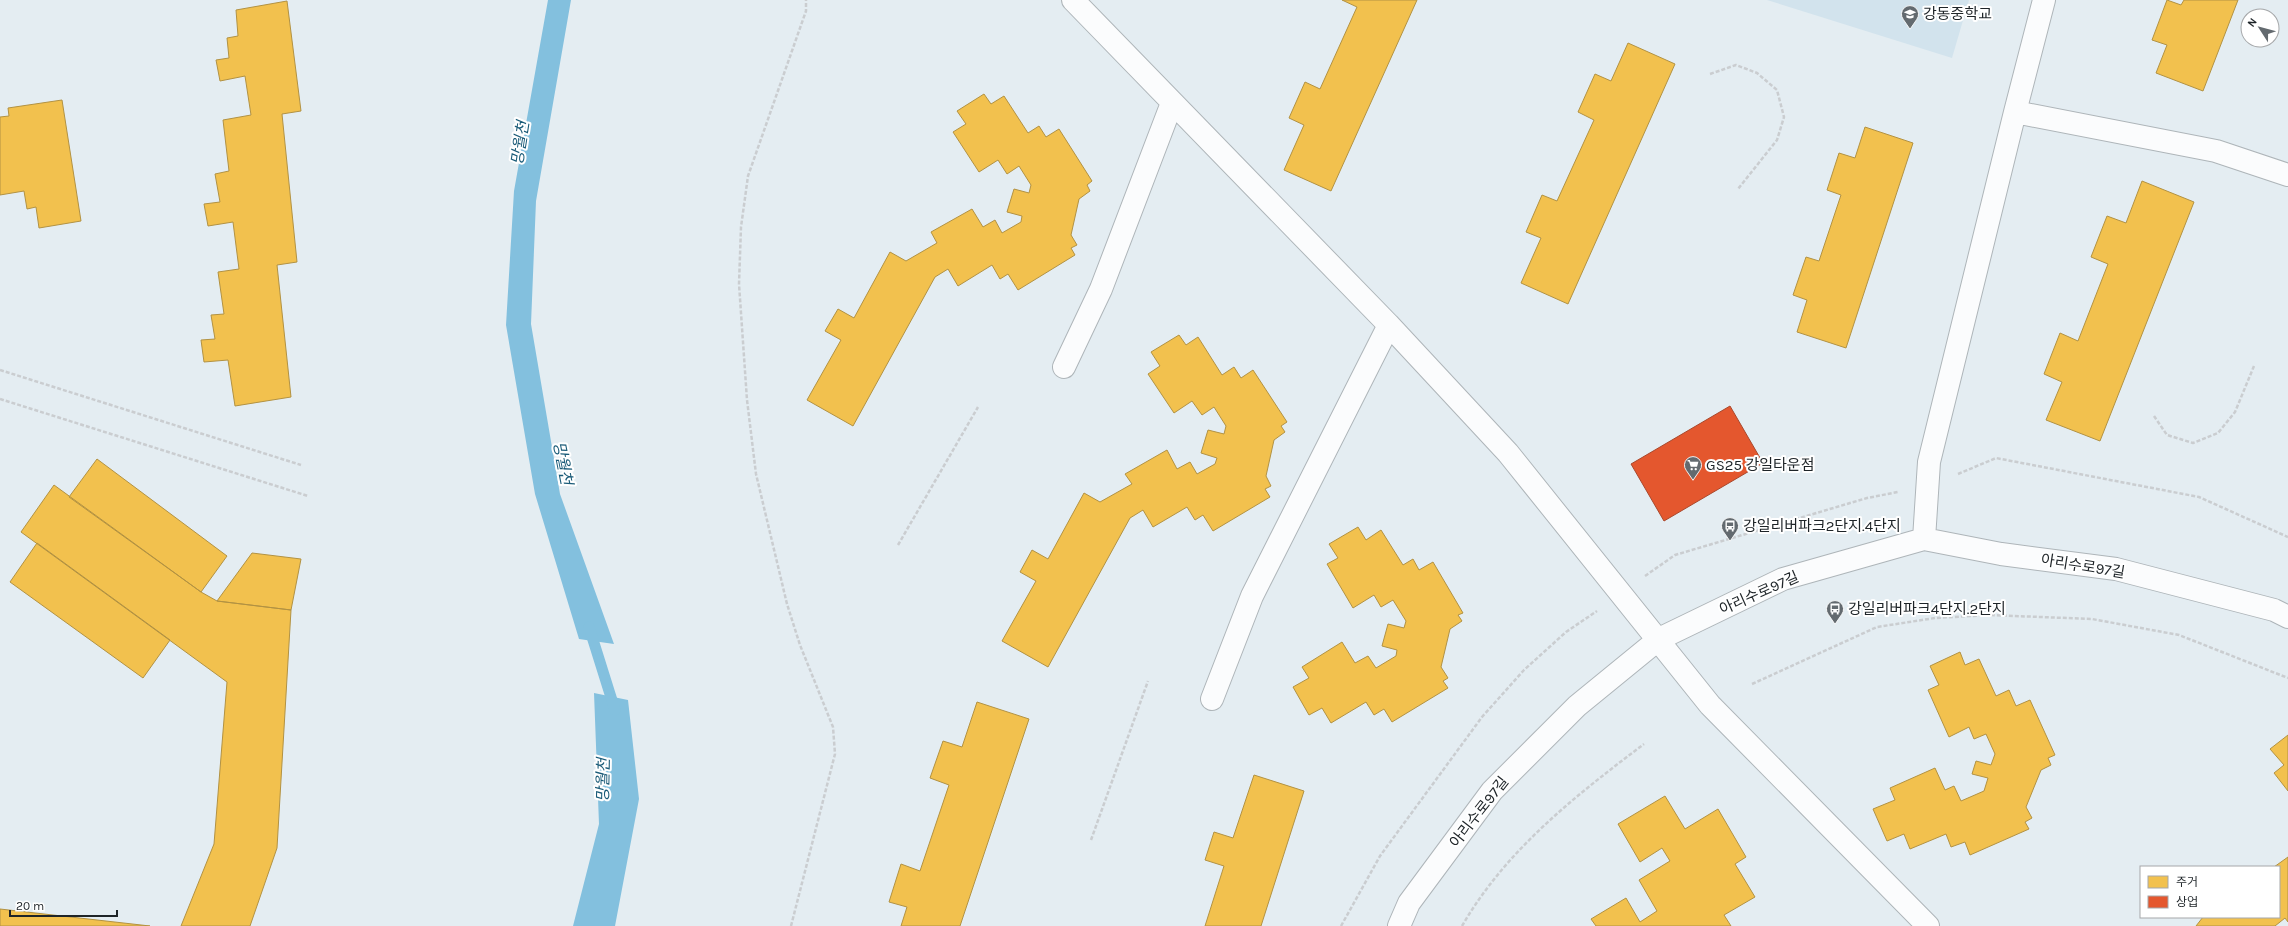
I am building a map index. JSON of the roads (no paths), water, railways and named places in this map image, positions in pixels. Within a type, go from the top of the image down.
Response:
[{"type":"street","points":[[1073,0],[1389,325],[1508,453],[1659,639],[1710,705],[1928,926]]},
{"type":"street","points":[[1924,539],[1929,462],[2044,0]]},
{"type":"street","points":[[1064,367],[1101,289],[1172,103]]},
{"type":"street","points":[[2015,112],[2216,151],[2288,175]]},
{"type":"street","points":[[1212,699],[1252,596],[1389,325]]},
{"type":"street","name":"아리수로97길","points":[[1399,926],[1409,903],[1492,791],[1577,706],[1659,639],[1783,579],[1924,539],[2001,554],[2116,569],[2274,610],[2288,617]]},
{"type":"water","points":[[548,0],[571,0],[536,201],[531,324],[560,494],[614,644],[579,639],[535,494],[506,325],[514,191]]},
{"type":"water","points":[[594,693],[628,700],[639,799],[615,926],[573,926],[599,824]]},
{"type":"waterway","name":"망월천","points":[[589,627],[615,710]]},
{"type":"place","name":"강동중학교","points":[[1910,29]]},
{"type":"place","name":"GS25 강일타운점","points":[[1693,480]]},
{"type":"place","name":"강일리버파크2단지.4단지","points":[[1730,541]]},
{"type":"place","name":"강일리버파크4단지.2단지","points":[[1835,624]]}]
